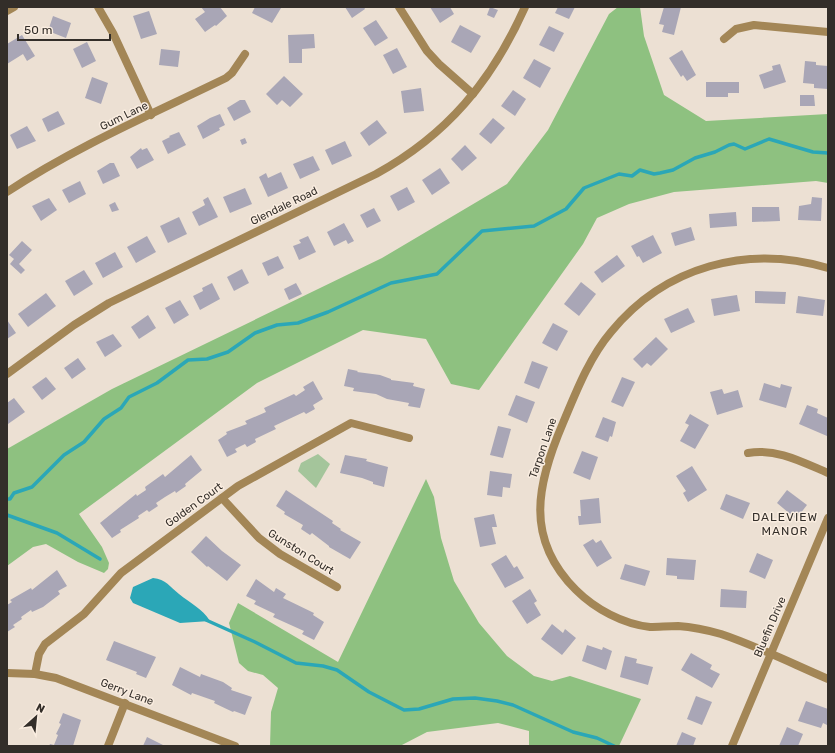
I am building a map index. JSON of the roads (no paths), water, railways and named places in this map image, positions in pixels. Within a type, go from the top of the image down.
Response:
[{"type":"street","points":[[7,11],[14,7]]},
{"type":"street","points":[[98,7],[113,33],[151,115]]},
{"type":"street","points":[[399,7],[427,51],[439,64],[473,94]]},
{"type":"street","name":"Glendale Road","points":[[7,374],[74,325],[109,303],[394,163],[416,149],[437,133],[473,94],[503,52],[525,7]]},
{"type":"street","points":[[724,39],[736,29],[754,25],[828,32]]},
{"type":"street","name":"Gum Lane","points":[[7,192],[43,170],[226,78],[232,73],[244,54]]},
{"type":"street","name":"Tarpon Lane","points":[[828,268],[796,260],[771,258],[731,260],[703,268],[685,276],[644,301],[611,332],[598,350],[577,389],[556,440],[545,471],[541,489],[542,527],[546,546],[554,563],[577,591],[593,604],[611,614],[637,625],[701,629],[722,635],[828,679]]},
{"type":"street","name":"Golden Court","points":[[34,674],[41,648],[49,640],[84,614],[121,573],[238,486],[347,424],[354,423],[409,438]]},
{"type":"street","points":[[748,453],[758,451],[785,455],[828,473]]},
{"type":"street","name":"Gunston Court","points":[[222,498],[259,538],[280,554],[337,587]]},
{"type":"street","name":"Bluefin Drive","points":[[732,746],[828,518]]},
{"type":"street","name":"Gerry Lane","points":[[7,673],[34,674],[56,678],[235,746]]},
{"type":"street","points":[[108,746],[125,703]]},
{"type":"water","points":[[153,578],[168,584],[200,609],[210,621],[180,623],[133,603],[130,598],[133,587]]},
{"type":"waterway","points":[[7,499],[10,499],[14,493],[32,487],[64,455],[84,442],[104,419],[121,408],[129,397],[157,383],[188,360],[207,359],[228,352],[255,333],[277,325],[298,323],[328,312],[391,283],[437,274],[482,231],[534,226],[566,209],[584,188],[619,174],[632,176],[640,170],[654,174],[673,170],[695,158],[734,144],[745,149],[769,139],[813,152],[828,153]]},
{"type":"waterway","points":[[7,515],[57,533],[100,559]]},
{"type":"waterway","points":[[206,620],[255,642],[296,663],[323,666],[337,670],[369,692],[404,710],[419,709],[453,699],[475,698],[497,701],[513,705],[573,732],[597,738],[614,746]]},
{"type":"district","name":"DALEVIEW MANOR","points":[[785,524]]}]
